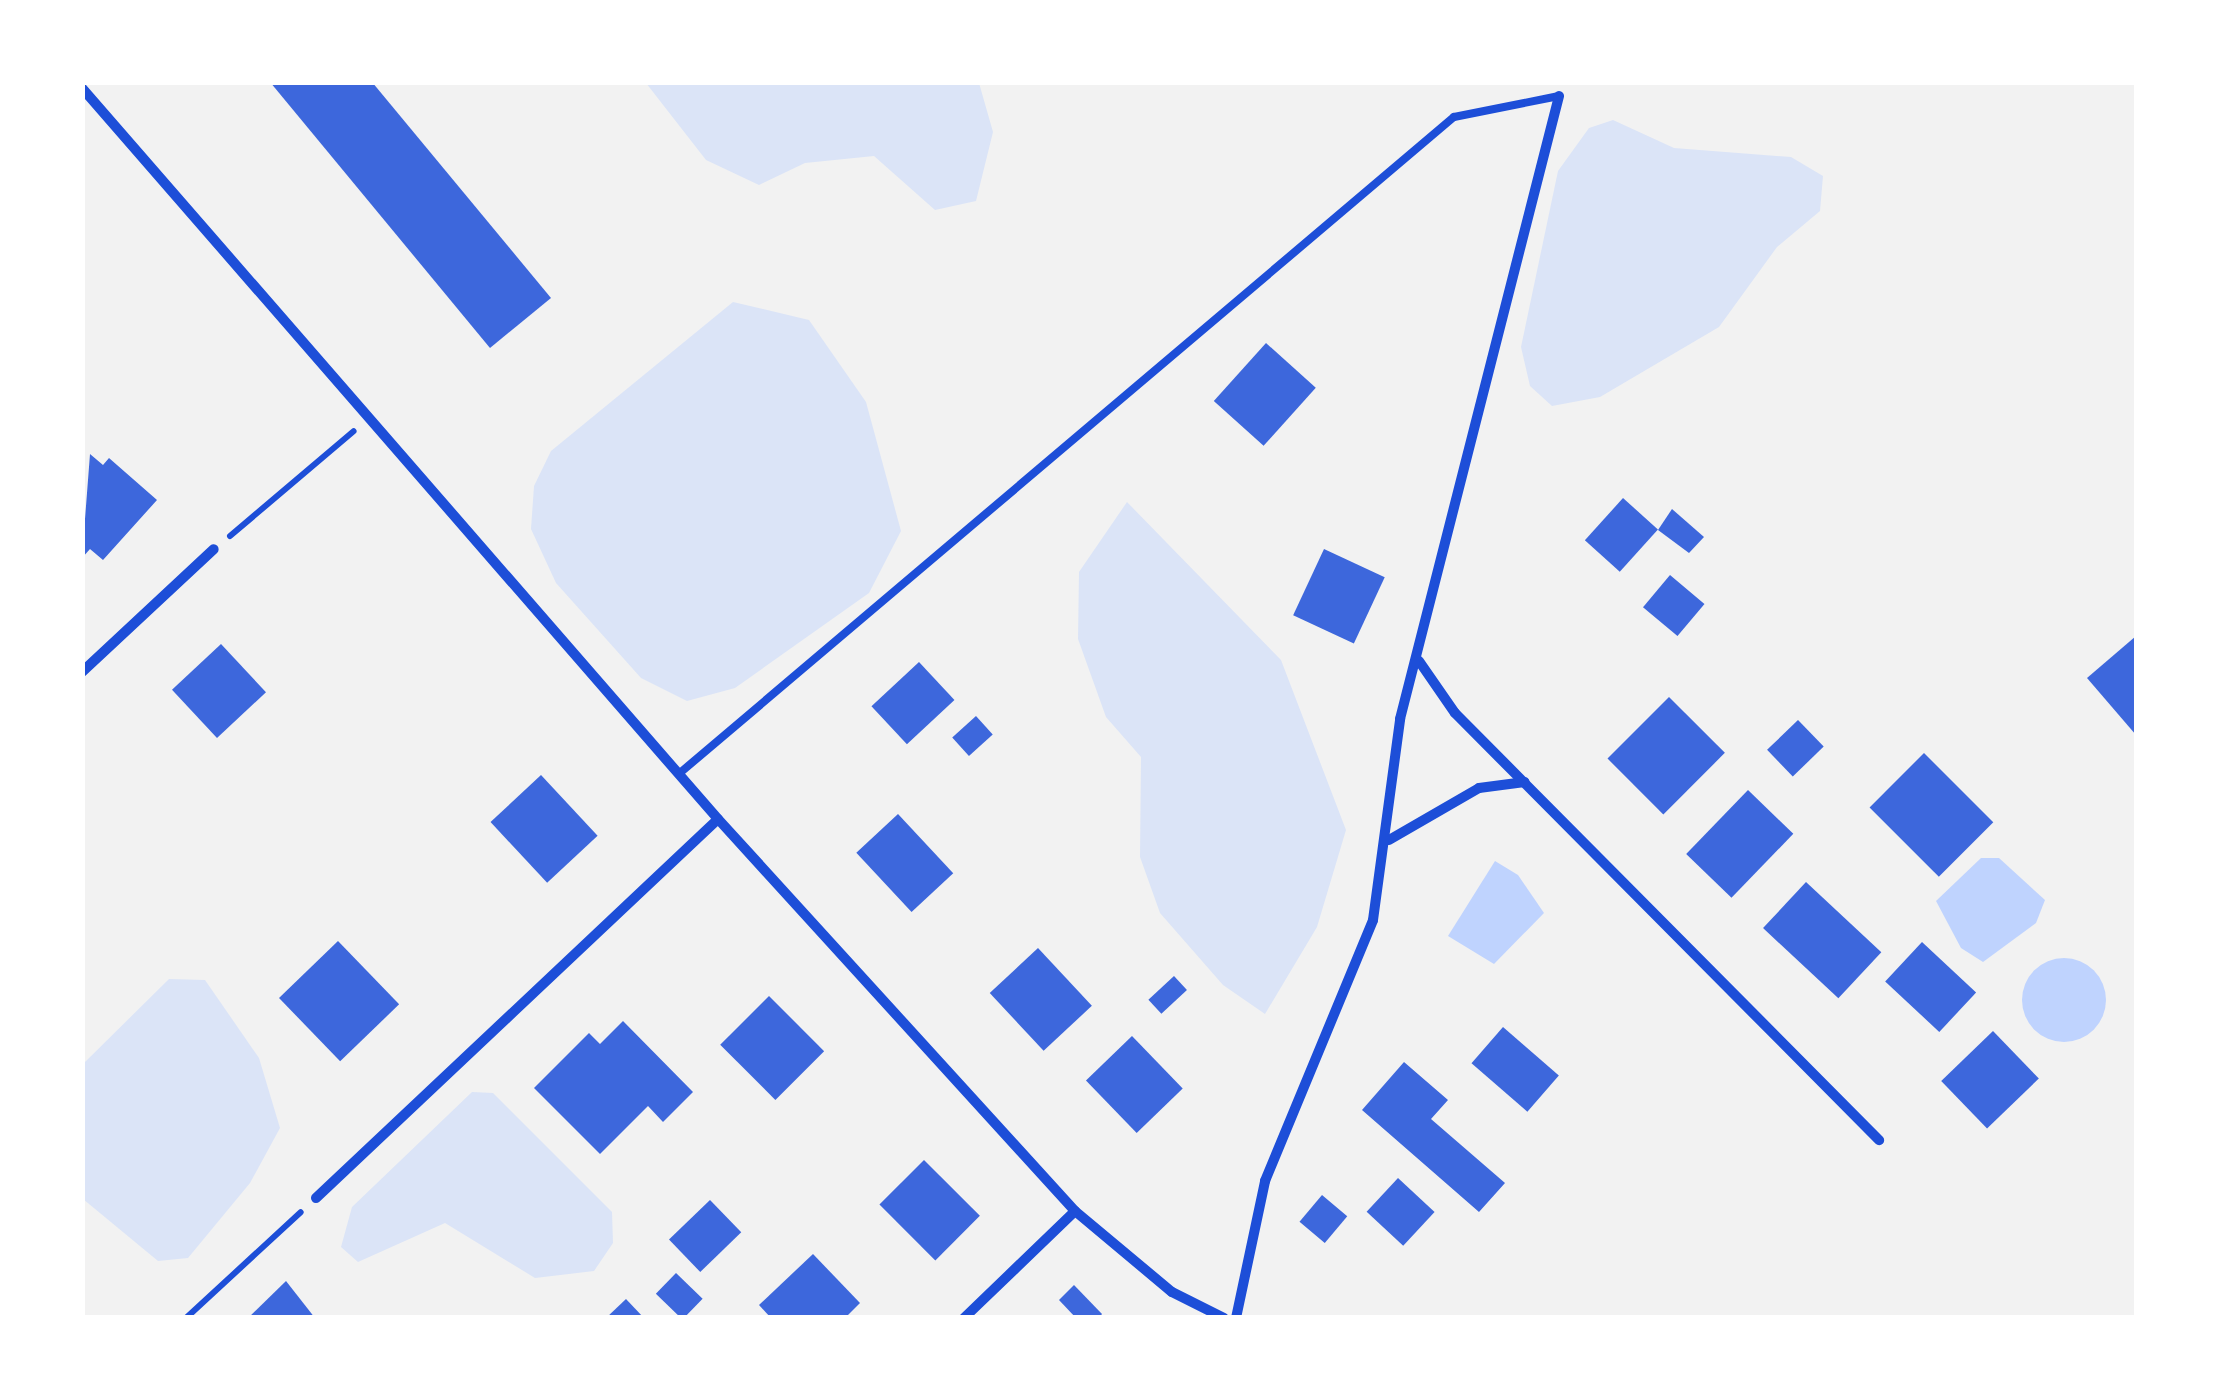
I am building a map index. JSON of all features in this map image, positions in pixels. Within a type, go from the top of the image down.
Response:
[{"type":"street","points":[[82,88],[374,415],[718,818],[1075,1211],[1172,1292],[1224,1318]]},
{"type":"street","points":[[1236,1318],[1264,1181],[1373,920],[1388,840],[1400,720],[1419,662],[1559,96]]},
{"type":"street","points":[[82,672],[214,550]]},
{"type":"street","points":[[1419,662],[1456,713],[1878,1140]]},
{"type":"street","points":[[1388,840],[1479,788],[1525,782]]},
{"type":"street","points":[[316,1198],[718,818]]},
{"type":"street","points":[[964,1318],[1075,1211]]},
{"type":"lane","points":[[681,772],[1454,117],[1559,96]]},
{"type":"path","points":[[214,550],[374,415]]},
{"type":"path","points":[[186,1318],[316,1198]]},
{"type":"shaded area","points":[[646,83],[979,83],[993,132],[976,201],[935,210],[874,156],[805,163],[759,185],[706,160]]},
{"type":"shaded area","points":[[1613,120],[1674,148],[1791,157],[1823,176],[1820,211],[1777,247],[1719,327],[1600,397],[1552,406],[1530,386],[1521,347],[1558,171],[1589,128]]},
{"type":"shaded area","points":[[733,302],[809,320],[866,402],[901,531],[869,593],[735,688],[687,701],[641,678],[556,583],[531,529],[534,486],[551,451]]},
{"type":"shaded area","points":[[1127,502],[1281,660],[1346,830],[1317,927],[1265,1014],[1223,985],[1160,913],[1140,857],[1141,757],[1106,717],[1078,639],[1079,572]]},
{"type":"shaded area","points":[[169,979],[205,980],[259,1058],[280,1128],[250,1183],[188,1258],[158,1261],[83,1199],[82,1065]]},
{"type":"shaded area","points":[[472,1092],[493,1093],[612,1212],[613,1243],[594,1271],[535,1278],[445,1223],[358,1262],[341,1247],[352,1207]]},
{"type":"water","points":[[1981,858],[1999,858],[2045,900],[2036,923],[1983,962],[1961,948],[1936,901]]},
{"type":"water","points":[[1495,861],[1518,875],[1544,913],[1494,964],[1448,936]]},
{"type":"water","points":[[2064,958],[2080,961],[2094,970],[2103,984],[2103,1016],[2094,1030],[2080,1039],[2064,1042],[2048,1039],[2034,1030],[2025,1016],[2022,1000],[2025,984],[2034,970],[2048,961]]},
{"type":"building","points":[[270,82],[372,82],[551,298],[490,348]]},
{"type":"building","points":[[1266,343],[1316,388],[1264,446],[1214,401]]},
{"type":"building","points":[[90,454],[103,465],[109,458],[157,500],[103,560],[90,549],[82,558]]},
{"type":"building","points":[[1623,498],[1658,529],[1620,572],[1585,540]]},
{"type":"building","points":[[1672,509],[1704,537],[1689,553],[1658,530]]},
{"type":"building","points":[[1324,549],[1385,577],[1354,643],[1293,615]]},
{"type":"building","points":[[1670,575],[1704,604],[1677,636],[1643,607]]},
{"type":"building","points":[[2136,636],[2136,735],[2087,678]]},
{"type":"building","points":[[221,644],[266,692],[217,738],[172,690]]},
{"type":"building","points":[[919,662],[954,700],[907,744],[871,706]]},
{"type":"building","points":[[1669,697],[1725,753],[1663,814],[1607,759]]},
{"type":"building","points":[[976,716],[993,735],[969,756],[952,737]]},
{"type":"building","points":[[1798,720],[1824,747],[1793,776],[1767,750]]},
{"type":"building","points":[[1924,753],[1993,822],[1939,877],[1870,807]]},
{"type":"building","points":[[541,775],[598,836],[547,883],[491,822]]},
{"type":"building","points":[[1748,790],[1793,834],[1731,898],[1686,854]]},
{"type":"building","points":[[898,814],[953,873],[912,912],[856,853]]},
{"type":"building","points":[[1806,882],[1881,952],[1838,998],[1763,928]]},
{"type":"building","points":[[338,941],[399,1004],[340,1061],[279,998]]},
{"type":"building","points":[[1922,942],[1976,992],[1939,1032],[1885,981]]},
{"type":"building","points":[[1038,948],[1092,1006],[1044,1051],[990,993]]},
{"type":"building","points":[[1174,976],[1187,990],[1161,1014],[1148,1000]]},
{"type":"building","points":[[769,996],[824,1051],[775,1100],[720,1045]]},
{"type":"building","points":[[623,1021],[693,1092],[663,1122],[648,1106],[600,1154],[534,1088],[589,1033],[600,1044]]},
{"type":"building","points":[[1503,1027],[1559,1076],[1527,1112],[1472,1063]]},
{"type":"building","points":[[1993,1031],[2039,1078],[1987,1128],[1941,1081]]},
{"type":"building","points":[[1132,1036],[1183,1089],[1137,1133],[1086,1080]]},
{"type":"building","points":[[1404,1062],[1448,1100],[1431,1119],[1505,1183],[1479,1212],[1362,1110]]},
{"type":"building","points":[[924,1160],[980,1216],[935,1260],[879,1205]]},
{"type":"building","points":[[1398,1178],[1435,1212],[1403,1246],[1367,1212]]},
{"type":"building","points":[[1322,1195],[1347,1216],[1325,1243],[1300,1222]]},
{"type":"building","points":[[710,1200],[741,1232],[700,1272],[669,1240]]},
{"type":"building","points":[[813,1254],[860,1303],[845,1318],[771,1318],[759,1305]]},
{"type":"building","points":[[676,1273],[703,1299],[681,1318],[656,1294]]},
{"type":"building","points":[[286,1281],[315,1318],[248,1318]]},
{"type":"building","points":[[1074,1285],[1102,1314],[1099,1318],[1076,1318],[1059,1300]]},
{"type":"building","points":[[626,1299],[644,1318],[606,1318]]}]
